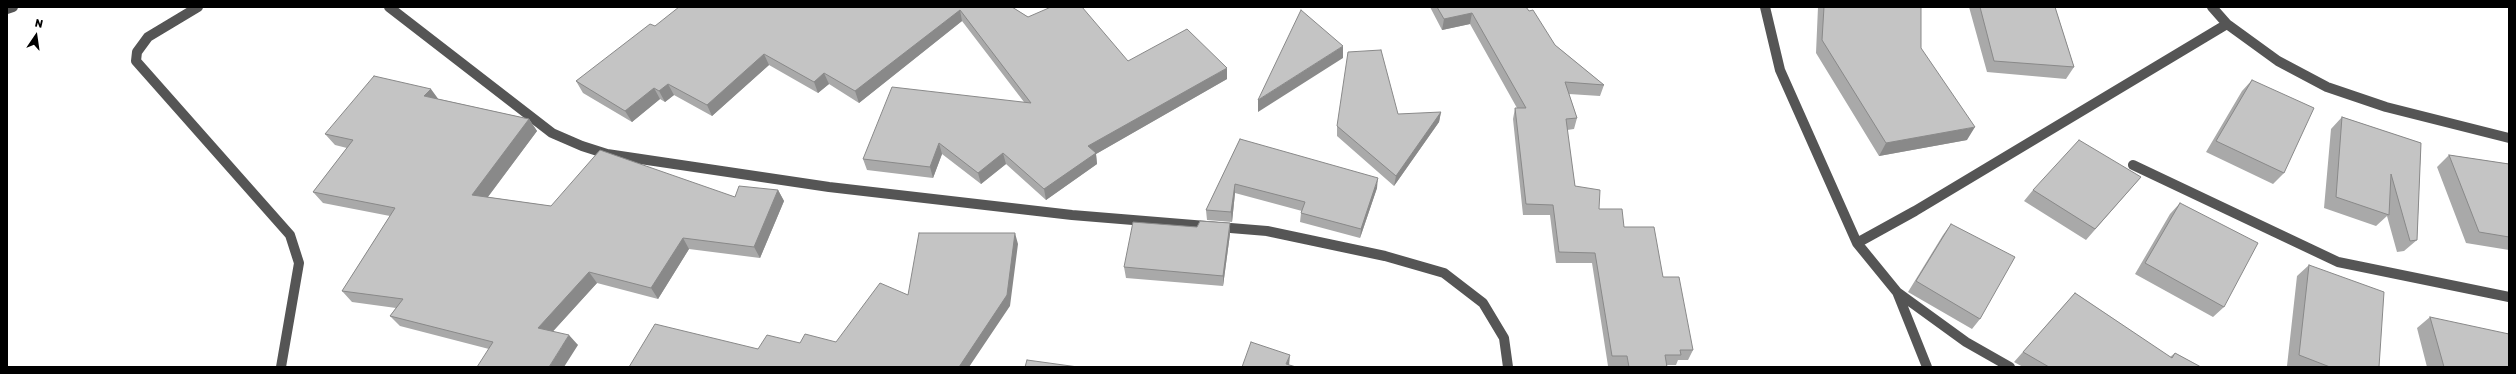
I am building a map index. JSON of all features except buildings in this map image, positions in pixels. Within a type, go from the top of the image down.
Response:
[{"type":"street","points":[[7,9],[13,7]]},
{"type":"street","points":[[198,7],[148,36],[137,52],[136,61],[290,235],[299,263],[281,367]]},
{"type":"street","points":[[390,7],[552,133],[582,146],[607,154],[829,187],[1072,216],[1267,231],[1385,256],[1444,273],[1483,303],[1504,338],[1508,367]]},
{"type":"street","points":[[1765,7],[1780,70],[1857,243],[1897,292],[1966,342],[2010,367]]},
{"type":"street","points":[[2212,7],[2227,24],[2278,61],[2327,87],[2386,107],[2509,138]]},
{"type":"street","points":[[1857,243],[1922,207],[2227,24]]},
{"type":"street","points":[[2133,165],[2338,262],[2509,297]]},
{"type":"street","points":[[1897,292],[1927,367]]}]
